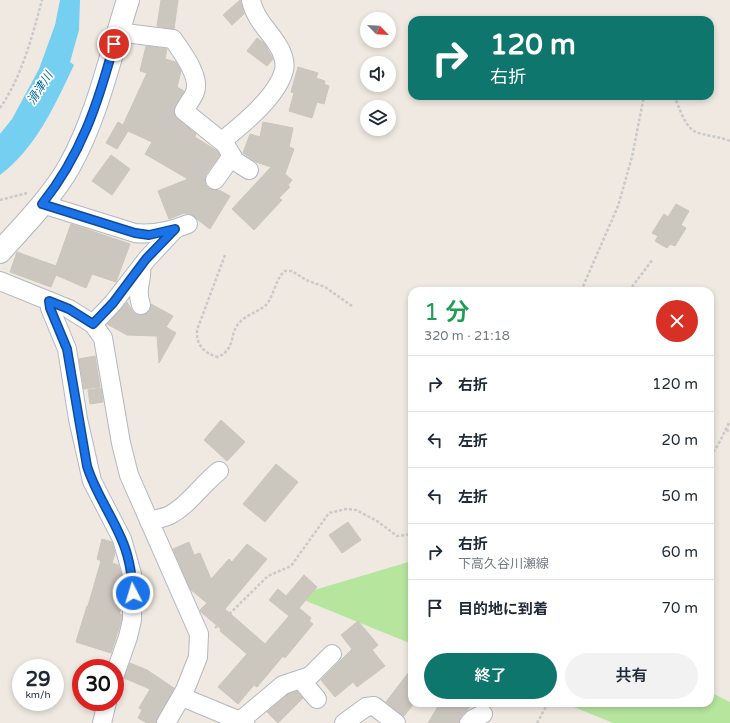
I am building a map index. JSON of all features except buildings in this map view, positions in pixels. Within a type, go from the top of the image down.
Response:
[{"type":"main road","points":[[0,252],[42,204],[69,168],[83,140],[104,80],[117,32],[128,0]]},
{"type":"street","points":[[215,180],[227,148],[256,110],[272,93],[281,80],[285,69],[284,59],[279,46],[254,13],[251,0]]},
{"type":"street","points":[[117,32],[173,39],[185,56],[194,73],[196,84],[196,91],[184,111],[227,148],[235,162],[249,170]]},
{"type":"street","points":[[42,204],[135,233],[149,235],[182,227],[141,266],[113,303],[93,324]]},
{"type":"street","points":[[141,266],[142,274],[138,284],[138,295],[141,305]]},
{"type":"street","points":[[0,281],[69,309],[93,324],[103,338],[121,443],[128,468],[149,521],[199,634],[198,657],[182,697],[166,723]]},
{"type":"street","points":[[49,301],[50,308],[67,349],[90,473],[122,539],[132,574],[132,620],[120,659]]},
{"type":"street","points":[[149,521],[169,515],[183,505],[207,480],[219,471]]},
{"type":"street","points":[[182,697],[243,722],[283,685],[310,676],[332,654]]},
{"type":"street","points":[[301,680],[317,699]]},
{"type":"street","points":[[344,723],[366,707],[374,706],[396,723]]},
{"type":"street","points":[[102,723],[105,711]]},
{"type":"path","points":[[0,108],[18,74],[30,43],[42,0]]},
{"type":"path","points":[[583,287],[618,206],[632,157],[643,100]]},
{"type":"path","points":[[676,100],[689,127],[695,132],[721,137],[730,141]]},
{"type":"path","points":[[225,255],[199,320],[197,330],[196,339],[201,349],[213,356],[218,357],[230,348],[240,321],[266,305],[273,294],[280,276],[285,271],[292,271],[306,280],[325,287],[352,306]]},
{"type":"path","points":[[633,287],[653,259]]},
{"type":"path","points":[[714,450],[730,421]]},
{"type":"path","points":[[726,430],[730,432]]},
{"type":"path","points":[[199,641],[268,576],[290,566],[329,513],[346,509],[356,510],[377,521],[397,536],[408,535]]},
{"type":"path","points":[[537,723],[546,707]]},
{"type":"green space","points":[[408,562],[408,642],[294,596]]},
{"type":"green space","points":[[714,694],[730,702],[730,723],[613,723],[574,707],[714,707]]},
{"type":"water","name":"滑津川","points":[[60,0],[80,0],[79,30],[70,62],[74,65],[52,110],[34,139],[13,164],[0,175],[0,134],[12,119],[39,69],[55,25]]},
{"type":"route","points":[[114,44],[104,80],[83,140],[69,168],[42,204],[135,233],[149,235],[175,229],[146,259],[113,303],[93,324],[69,309],[49,301],[50,308],[67,349],[87,466],[92,481],[122,539],[132,574],[133,593]]}]
